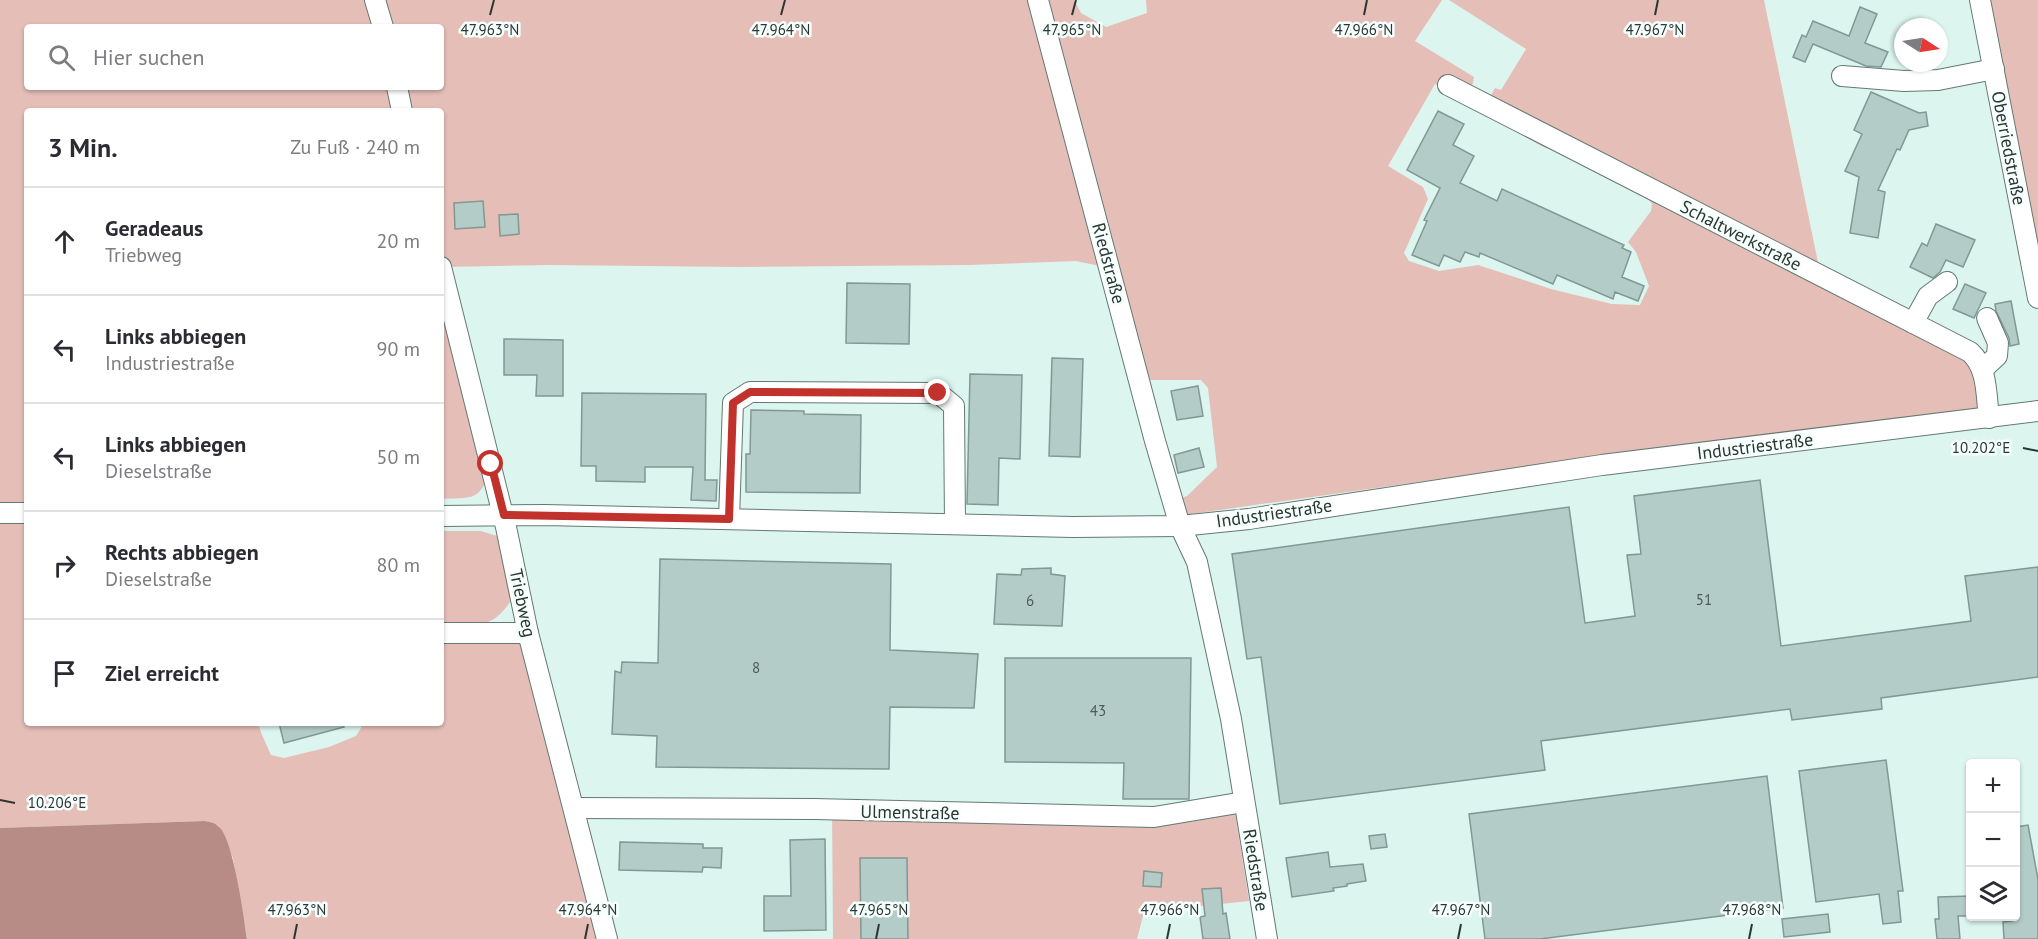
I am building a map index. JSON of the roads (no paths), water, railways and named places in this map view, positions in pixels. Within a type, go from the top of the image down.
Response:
[{"type":"street","points":[[375,0],[382,24]]},
{"type":"street","name":"Riedstraße","points":[[1038,0],[1155,441],[1180,526],[1191,545],[1197,562],[1231,719],[1267,939]]},
{"type":"street","name":"Oberriedstraße","points":[[1980,0],[2038,298]]},
{"type":"street","name":"Oberriedstraße","points":[[1842,76],[1904,81],[1938,80],[1994,69]]},
{"type":"street","name":"Schaltwerkstraße","points":[[1448,85],[1970,352],[1977,358],[1983,369]]},
{"type":"street","points":[[398,90],[401,108]]},
{"type":"street","name":"Triebweg","points":[[444,279],[504,515],[528,633],[607,939]]},
{"type":"street","points":[[1913,323],[1929,296],[1947,282]]},
{"type":"street","points":[[1987,318],[1998,343],[1997,356],[1983,369],[1989,418]]},
{"type":"street","points":[[729,519],[733,403],[750,392],[938,393],[954,406],[955,524]]},
{"type":"street","name":"Industriestraße","points":[[444,516],[729,519],[1119,528],[1180,526],[1249,519],[1361,500],[1602,465],[2038,411]]},
{"type":"street","points":[[0,513],[24,513]]},
{"type":"street","points":[[444,633],[528,633]]},
{"type":"street","name":"Ulmenstraße","points":[[574,808],[814,809],[1154,817],[1245,802]]}]
